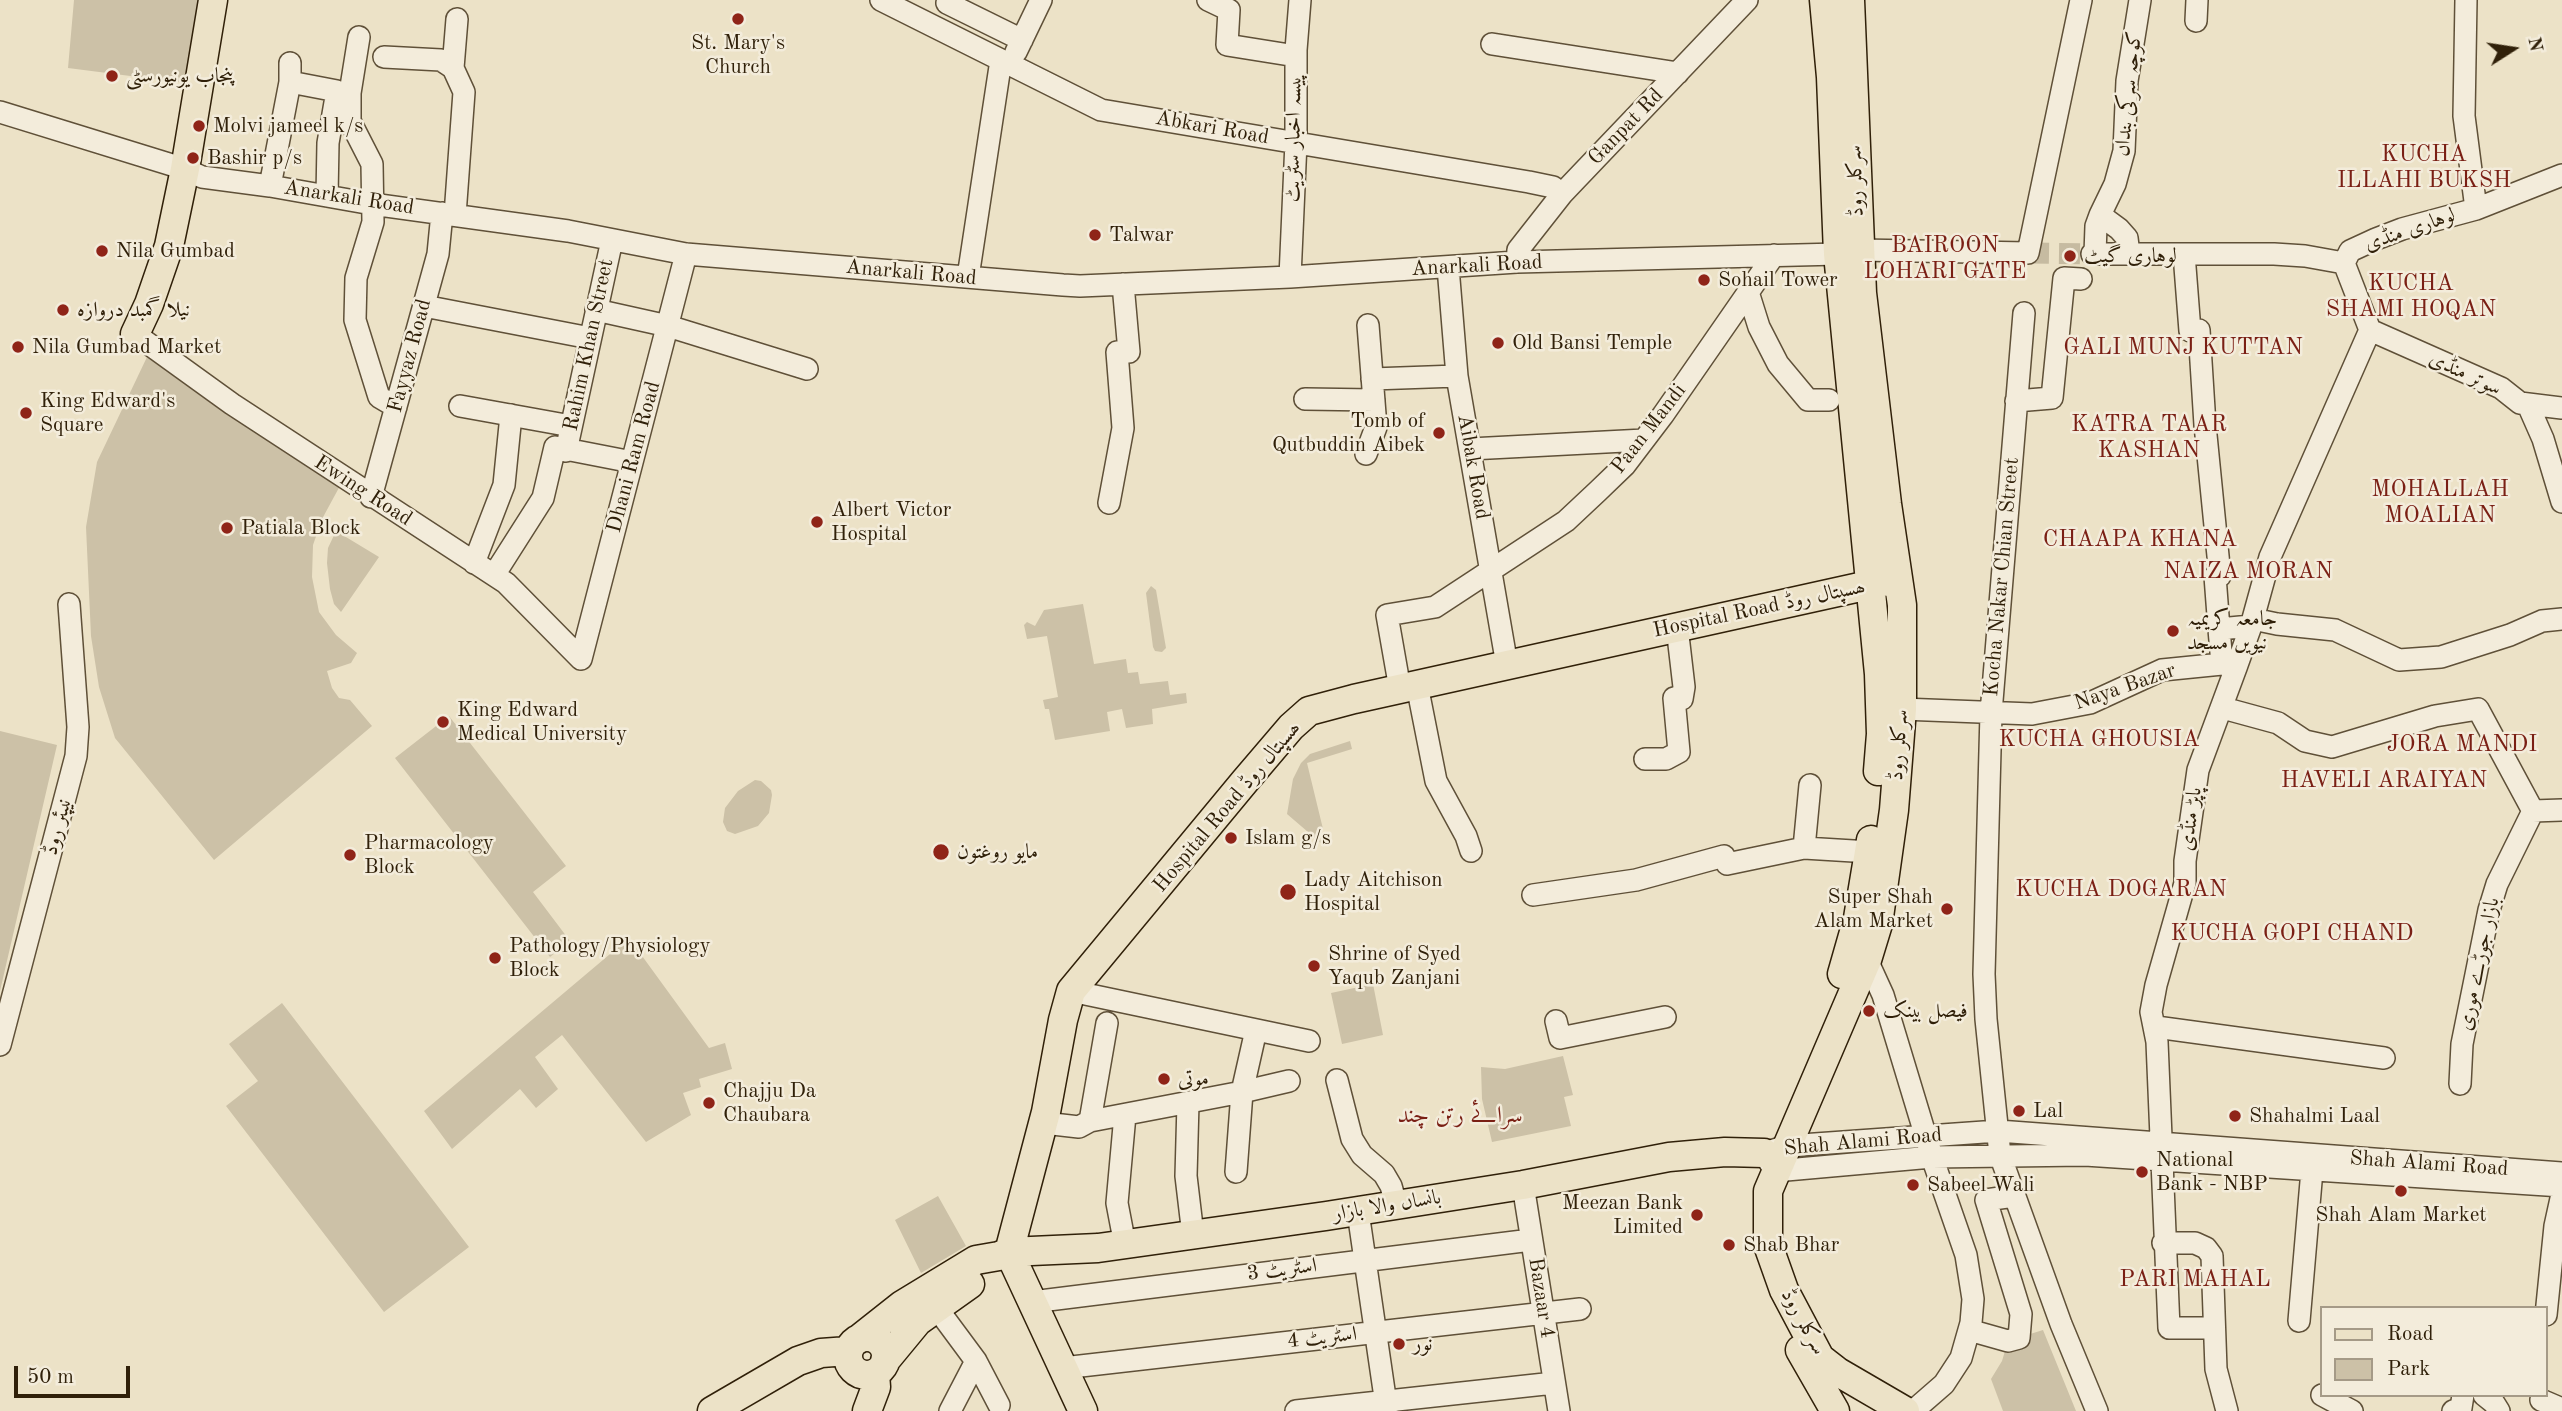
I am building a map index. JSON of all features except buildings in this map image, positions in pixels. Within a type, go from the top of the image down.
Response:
[{"type":"main road","points":[[135,334],[149,304],[169,246],[185,169],[213,0]]},
{"type":"main road","name":"سرکلر روڈ","points":[[1824,0],[1849,252],[1871,584],[1888,635],[1902,709],[1894,810],[1878,924],[1867,960],[1775,1157],[1752,1185],[1750,1210],[1753,1242],[1763,1276],[1784,1322],[1834,1410]]},
{"type":"main road","name":"سرکلر روڈ","points":[[1850,0],[1849,252],[1899,579],[1880,687],[1881,734],[1870,852],[1858,918],[1846,964],[1775,1157],[1768,1191],[1768,1245],[1784,1290],[1820,1359],[1905,1411]]},
{"type":"main road","name":"Hospital Road ھسپتال روڈ","points":[[880,1367],[906,1333],[936,1307],[985,1274],[1004,1254],[1044,1123],[1062,1020],[1071,991],[1291,727],[1309,711],[1899,579]]},
{"type":"main road","name":"بانساں والا بازار","points":[[1004,1254],[1125,1245],[1357,1212],[1523,1185],[1669,1157],[1725,1152],[1775,1157]]},
{"type":"main road","points":[[718,1410],[798,1361],[854,1345],[902,1305],[976,1259],[1004,1254],[1032,1302],[1083,1411]]},
{"type":"main road","points":[[854,1345],[848,1362],[854,1371],[864,1376],[880,1367]]},
{"type":"main road","points":[[867,1411],[874,1396],[880,1367]]},
{"type":"main road","points":[[1834,1410],[1859,1384]]},
{"type":"street","name":"Abkari Road","points":[[881,0],[1101,110],[1529,182],[1553,187],[1562,194]]},
{"type":"street","points":[[968,277],[1005,62],[1021,40],[1041,0]]},
{"type":"street","points":[[1211,0],[1229,10],[1227,45],[1296,57]]},
{"type":"street","name":"پیسہ اخبار سٹریٹ","points":[[1290,277],[1300,0]]},
{"type":"street","name":"Ganpat Rd","points":[[1517,262],[1518,250],[1562,194],[1747,0]]},
{"type":"street","points":[[1849,252],[2028,253],[2081,0]]},
{"type":"street","name":"کوچہ سرکی بنداں","points":[[2129,254],[2094,254],[2096,226],[2115,184],[2124,150],[2127,81],[2140,0]]},
{"type":"street","points":[[2466,0],[2463,116],[2476,209]]},
{"type":"street","points":[[935,27],[948,2],[1021,40]]},
{"type":"street","points":[[384,57],[441,60],[453,68],[457,19]]},
{"type":"street","points":[[359,37],[350,93],[350,121],[372,164],[373,222],[356,278],[355,320],[379,397],[396,407]]},
{"type":"street","points":[[1492,44],[1678,73]]},
{"type":"street","name":"Fayyaz Road","points":[[371,497],[449,214],[464,92],[453,68]]},
{"type":"street","points":[[270,186],[290,72],[337,91],[328,143],[327,196]]},
{"type":"street","name":"Anarkali Road","points":[[0,112],[185,169],[202,177],[568,231],[686,254],[1080,286],[1290,277],[1517,262],[1849,252]]},
{"type":"street","name":"لوہاری منڈی","points":[[2344,263],[2350,251],[2376,239],[2402,229],[2476,209],[2562,176]]},
{"type":"street","points":[[2100,215],[2127,238],[2129,254],[2301,256],[2344,263],[2370,330],[2270,557],[2252,623]]},
{"type":"street","name":"Rahim Khan Street","points":[[566,451],[612,240]]},
{"type":"street","name":"Dhani Ram Road","points":[[582,659],[686,254]]},
{"type":"street","points":[[2185,254],[2190,331],[2199,330],[2205,425],[2220,576],[2215,576],[2219,629],[2229,664]]},
{"type":"street","name":"Paan Mandi","points":[[1409,687],[1387,615],[1435,607],[1566,521],[1625,465],[1774,255]]},
{"type":"street","name":"Aibak Road","points":[[1448,267],[1457,376],[1507,665]]},
{"type":"street","points":[[2016,401],[2052,398],[2064,278],[2081,279]]},
{"type":"street","points":[[1109,503],[1123,428],[1117,352],[1129,352],[1123,285]]},
{"type":"street","points":[[1748,292],[1759,327],[1778,365],[1808,400],[1829,400]]},
{"type":"street","points":[[424,306],[590,338]]},
{"type":"street","points":[[596,310],[668,326],[807,369]]},
{"type":"street","name":"Kocha Nakar Chian Street","points":[[2024,313],[1991,713],[1984,974],[1986,1018],[2000,1154],[2097,1411]]},
{"type":"street","points":[[1366,454],[1376,427],[1368,325]]},
{"type":"street","name":"سوتر منڈی","points":[[2370,330],[2398,340],[2440,363],[2466,371],[2501,388],[2521,403],[2562,408]]},
{"type":"street","name":"Ewing Road","points":[[135,334],[232,404],[506,583],[582,659]]},
{"type":"street","points":[[1305,399],[1457,376]]},
{"type":"street","points":[[2528,405],[2543,439],[2562,502]]},
{"type":"street","points":[[460,406],[571,426]]},
{"type":"street","points":[[474,563],[504,485],[511,415]]},
{"type":"street","points":[[1470,449],[1644,440]]},
{"type":"street","name":"Rahim Khan Street","points":[[494,575],[544,498],[555,447],[632,462]]},
{"type":"street","name":"نیپئر روڈ","points":[[0,1045],[76,756],[78,727],[69,604]]},
{"type":"street","points":[[2219,629],[2252,623],[2334,630],[2349,635],[2386,656],[2408,660],[2441,657],[2510,635],[2542,621],[2562,619]]},
{"type":"street","name":"پاپڑ منڈی","points":[[2214,1328],[2169,1328],[2155,1027],[2151,1012],[2185,883],[2185,861],[2198,771],[2223,708],[2229,664],[2252,623]]},
{"type":"street","points":[[1645,759],[1666,759],[1679,752],[1674,698],[1682,699],[1684,687],[1677,627]]},
{"type":"street","name":"Naya Bazar","points":[[1902,709],[2032,714],[2090,703],[2162,670],[2229,664]]},
{"type":"street","points":[[1409,687],[1436,781],[1466,836],[1471,851]]},
{"type":"street","points":[[2223,708],[2278,723],[2305,741],[2332,747],[2435,716],[2478,709],[2533,811],[2562,810]]},
{"type":"street","points":[[1804,848],[1811,785]]},
{"type":"street","name":"بازار جوڑے موری","points":[[2459,1084],[2462,1044],[2489,910],[2497,884],[2533,811]]},
{"type":"street","points":[[1534,895],[1636,880],[1724,856],[1727,864],[1804,848],[1870,852]]},
{"type":"street","points":[[1867,960],[1883,995],[1929,1147],[1966,1255],[1973,1299],[1969,1330],[1961,1358],[1944,1384],[1913,1411]]},
{"type":"street","points":[[1071,991],[1309,1041]]},
{"type":"street","points":[[1556,1021],[1560,1038],[1665,1017]]},
{"type":"street","points":[[1090,1121],[1107,1023]]},
{"type":"street","points":[[2155,1027],[2384,1058]]},
{"type":"street","points":[[1236,1172],[1242,1092],[1256,1030]]},
{"type":"street","points":[[1337,1080],[1352,1139],[1362,1155],[1384,1174],[1396,1204]]},
{"type":"street","points":[[1044,1123],[1079,1127],[1090,1121],[1289,1081]]},
{"type":"street","points":[[1188,1103],[1186,1176],[1194,1235]]},
{"type":"street","points":[[1125,1115],[1116,1203],[1125,1245]]},
{"type":"street","name":"Shah Alami Road","points":[[1775,1157],[1929,1147],[1998,1131],[2312,1170],[2562,1186]]},
{"type":"street","name":"Shah Alami Road","points":[[1929,1147],[2000,1154],[2085,1155],[2161,1151],[2562,1172]]},
{"type":"street","points":[[2299,1321],[2312,1170]]},
{"type":"street","name":"Bazaar 4","points":[[1523,1185],[1559,1411]]},
{"type":"street","points":[[2547,1306],[2555,1226],[2562,1194]]},
{"type":"street","points":[[1969,1330],[2008,1341],[2019,1338],[2021,1314],[1986,1200],[2014,1196]]},
{"type":"street","points":[[1357,1212],[1386,1406]]},
{"type":"street","name":"اسٹریٹ 3","points":[[1032,1302],[1531,1240]]},
{"type":"street","points":[[2163,1243],[2195,1243],[2206,1248],[2212,1256],[2216,1369],[2227,1411]]},
{"type":"street","points":[[936,1307],[976,1361],[999,1405]]},
{"type":"street","name":"اسٹریٹ 4","points":[[1063,1367],[1580,1309]]},
{"type":"street","points":[[950,1411],[976,1361]]},
{"type":"street","points":[[1296,1411],[1386,1406],[1554,1383]]},
{"type":"street","points":[[2326,1397],[2353,1411]]},
{"type":"street","points":[[2453,1411],[2461,1408],[2463,1397]]},
{"type":"street","points":[[2486,1397],[2499,1411]]},
{"type":"street","points":[[2541,1402],[2562,1409]]},
{"type":"green space","points":[[74,0],[199,0],[185,83],[68,68]]},
{"type":"green space","points":[[147,357],[341,484],[322,519],[313,545],[312,577],[319,612],[336,635],[357,653],[351,663],[327,671],[332,688],[339,698],[350,700],[372,726],[214,860],[115,738],[99,687],[91,636],[86,527],[97,462]]},
{"type":"green space","points":[[336,531],[379,557],[341,612],[334,604],[327,563],[328,548]]},
{"type":"green space","points":[[1151,586],[1156,590],[1166,648],[1162,652],[1155,651],[1153,647],[1146,593]]},
{"type":"green space","points":[[1083,604],[1094,664],[1126,659],[1128,673],[1138,672],[1140,684],[1168,681],[1170,695],[1186,693],[1187,703],[1152,709],[1153,724],[1126,728],[1122,709],[1107,712],[1110,731],[1055,740],[1049,709],[1045,709],[1043,700],[1058,697],[1047,636],[1027,639],[1024,625],[1027,622],[1035,626],[1044,610]]},
{"type":"green space","points":[[449,716],[566,866],[533,892],[570,941],[550,957],[395,758]]},
{"type":"green space","points":[[0,731],[57,745],[0,991]]},
{"type":"green space","points":[[1350,741],[1352,749],[1307,763],[1323,829],[1318,831],[1322,844],[1287,814],[1293,779],[1301,763],[1310,754]]},
{"type":"green space","points":[[755,780],[761,781],[771,790],[769,813],[758,826],[735,834],[727,831],[723,822],[725,808],[738,791]]},
{"type":"green space","points":[[629,938],[709,1048],[725,1043],[732,1069],[699,1079],[701,1087],[683,1093],[691,1115],[646,1142],[562,1035],[535,1057],[558,1089],[536,1108],[520,1089],[452,1149],[424,1111]]},
{"type":"green space","points":[[1373,984],[1383,1035],[1342,1044],[1331,993]]},
{"type":"green space","points":[[282,1003],[469,1247],[384,1312],[226,1106],[258,1081],[229,1044]]},
{"type":"green space","points":[[1563,1056],[1573,1095],[1564,1097],[1571,1126],[1492,1142],[1482,1099],[1481,1067],[1505,1069]]},
{"type":"green space","points":[[938,1196],[966,1246],[921,1273],[895,1220]]},
{"type":"green space","points":[[2043,1330],[2076,1411],[2003,1411],[1991,1379],[2002,1361],[2008,1341]]},
{"type":"tunnel","points":[[2028,253],[2092,254]]},
{"type":"place","name":"St. Mary's Church","points":[[738,19]]},
{"type":"place","name":"پنجاب یونیورسٹی","points":[[112,76]]},
{"type":"place","name":"Molvi jameel k/s","points":[[199,126]]},
{"type":"place","name":"Bashir p/s","points":[[193,158]]},
{"type":"place","name":"Talwar","points":[[1095,235]]},
{"type":"place","name":"Nila Gumbad","points":[[102,251]]},
{"type":"place","name":"لوہاری گیٹ","points":[[2070,256]]},
{"type":"place","name":"Sohail Tower","points":[[1704,280]]},
{"type":"place","name":"نیلا گمبد دروازہ","points":[[63,310]]},
{"type":"place","name":"Old Bansi Temple","points":[[1498,343]]},
{"type":"place","name":"Nila Gumbad Market","points":[[18,347]]},
{"type":"place","name":"King Edward's Square","points":[[26,413]]},
{"type":"place","name":"Tomb of Qutbuddin Aibek","points":[[1439,433]]},
{"type":"place","name":"Albert Victor Hospital","points":[[817,522]]},
{"type":"place","name":"Patiala Block","points":[[227,528]]},
{"type":"place","name":"جامعہ کریمیہ نیویں مسجد","points":[[2173,631]]},
{"type":"place","name":"King Edward Medical University","points":[[443,722]]},
{"type":"place","name":"Islam g/s","points":[[1231,838]]},
{"type":"place","name":"مایو روغتون","points":[[941,852]]},
{"type":"place","name":"Pharmacology Block","points":[[350,855]]},
{"type":"place","name":"Lady Aitchison Hospital","points":[[1288,892]]},
{"type":"place","name":"Super Shah Alam Market","points":[[1947,909]]},
{"type":"place","name":"Pathology/Physiology Block","points":[[495,958]]},
{"type":"place","name":"Shrine of Syed Yaqub Zanjani","points":[[1314,966]]},
{"type":"place","name":"فیصل بینک","points":[[1869,1011]]},
{"type":"place","name":"موتی","points":[[1164,1079]]},
{"type":"place","name":"Chajju Da Chaubara","points":[[709,1103]]},
{"type":"place","name":"Lal","points":[[2019,1111]]},
{"type":"place","name":"Shahalmi Laal","points":[[2235,1116]]},
{"type":"place","name":"National Bank - NBP","points":[[2142,1172]]},
{"type":"place","name":"Sabeel Wali","points":[[1913,1185]]},
{"type":"place","name":"Shah Alam Market","points":[[2401,1191]]},
{"type":"place","name":"Meezan Bank Limited","points":[[1697,1215]]},
{"type":"place","name":"Shab Bhar","points":[[1729,1245]]},
{"type":"place","name":"نور","points":[[1399,1344]]},
{"type":"district","name":"KUCHA ILLAHI BUKSH","points":[[2424,168]]},
{"type":"district","name":"BAIROON LOHARI GATE","points":[[1945,259]]},
{"type":"district","name":"KUCHA SHAMI HOQAN","points":[[2411,297]]},
{"type":"district","name":"GALI MUNJ KUTTAN","points":[[2183,348]]},
{"type":"district","name":"KATRA TAAR KASHAN","points":[[2149,438]]},
{"type":"district","name":"MOHALLAH MOALIAN","points":[[2440,503]]},
{"type":"district","name":"CHAAPA KHANA","points":[[2140,540]]},
{"type":"district","name":"NAIZA MORAN","points":[[2248,572]]},
{"type":"district","name":"KUCHA GHOUSIA","points":[[2099,740]]},
{"type":"district","name":"JORA MANDI","points":[[2462,745]]},
{"type":"district","name":"HAVELI ARAIYAN","points":[[2384,781]]},
{"type":"district","name":"KUCHA DOGARAN","points":[[2121,890]]},
{"type":"district","name":"KUCHA GOPI CHAND","points":[[2292,934]]},
{"type":"district","name":"سرائے رتن چند","points":[[1460,1116]]},
{"type":"district","name":"PARI MAHAL","points":[[2195,1280]]}]
